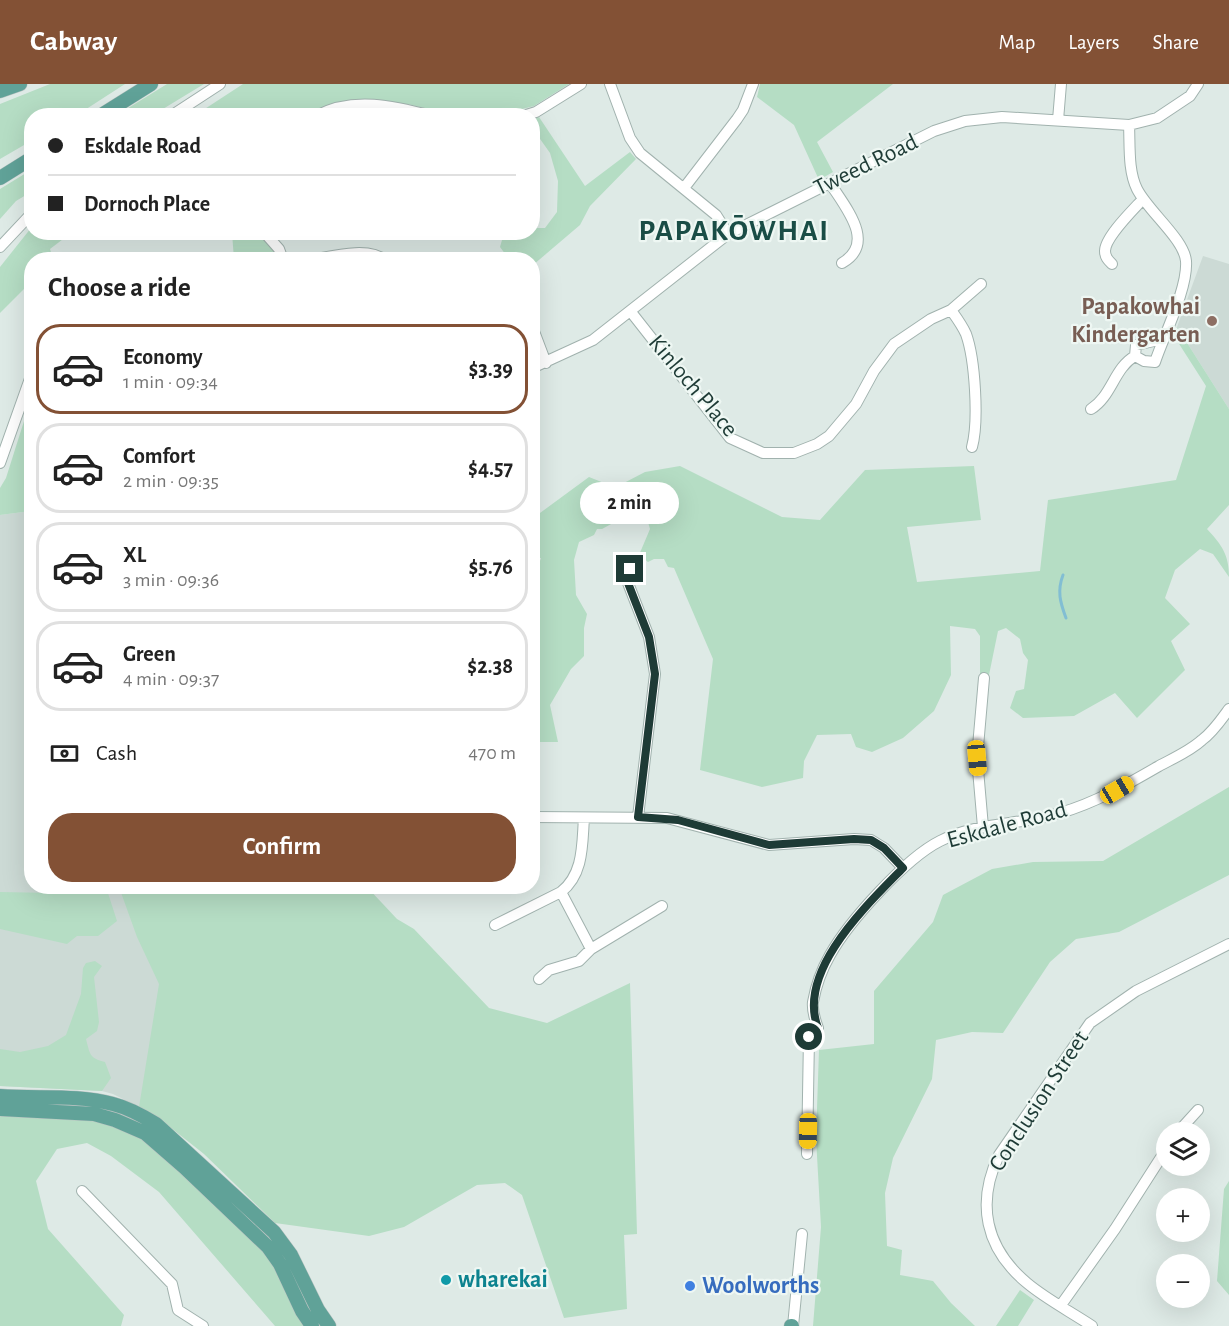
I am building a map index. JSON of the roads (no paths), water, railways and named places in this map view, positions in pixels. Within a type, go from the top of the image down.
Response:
[{"type":"main road","points":[[0,91],[20,84]]},
{"type":"main road","points":[[113,108],[151,84]]},
{"type":"main road","points":[[0,178],[24,163]]},
{"type":"main road","points":[[0,1096],[105,1102],[138,1114],[156,1124],[274,1232],[291,1255],[318,1310],[329,1326]]},
{"type":"main road","points":[[0,1109],[94,1114],[116,1120],[145,1134],[184,1167],[268,1247],[280,1264],[312,1326]]},
{"type":"street","points":[[183,108],[220,84]]},
{"type":"street","points":[[540,110],[581,84]]},
{"type":"street","points":[[610,84],[630,138],[640,153],[716,215],[728,234]]},
{"type":"street","points":[[684,188],[743,110],[753,84]]},
{"type":"street","points":[[1058,120],[1061,84]]},
{"type":"street","name":"Tweed Road","points":[[540,365],[593,340],[728,234],[934,131],[965,121],[1002,117],[1129,125],[1157,118],[1190,96],[1198,84]]},
{"type":"street","points":[[343,108],[356,104],[402,108]]},
{"type":"street","points":[[1129,125],[1132,176],[1143,199],[1182,246],[1186,261],[1183,286],[1155,362],[1144,361],[1135,356]]},
{"type":"street","points":[[830,183],[854,221],[859,239],[852,258],[842,263]]},
{"type":"street","points":[[1112,264],[1106,257],[1105,249],[1108,240],[1143,199]]},
{"type":"street","points":[[0,247],[24,222]]},
{"type":"street","points":[[271,240],[280,252]]},
{"type":"street","name":"Kinloch Place","points":[[631,312],[730,438],[763,453],[794,453],[817,444],[829,436],[856,404],[874,371],[894,344],[931,319],[951,310],[981,284]]},
{"type":"street","points":[[951,310],[965,331],[972,356],[976,434],[972,447]]},
{"type":"street","points":[[1135,356],[1137,345],[1163,339]]},
{"type":"street","points":[[540,347],[546,363]]},
{"type":"street","points":[[1091,409],[1099,404],[1106,395],[1126,361],[1135,356]]},
{"type":"street","points":[[0,463],[24,396]]},
{"type":"street","points":[[630,569],[628,583],[649,637],[655,674],[638,817]]},
{"type":"street","points":[[983,828],[977,758],[984,678]]},
{"type":"street","name":"Eskdale Road","points":[[807,1154],[809,1037],[818,1028],[813,1004],[820,974],[844,933],[903,868],[939,841],[983,828],[1060,814],[1117,790],[1199,743],[1213,730],[1229,709]]},
{"type":"street","points":[[540,817],[638,817],[678,820],[769,845],[854,839],[871,840],[884,848],[903,868]]},
{"type":"street","points":[[495,925],[561,892],[569,885],[579,867],[584,818]]},
{"type":"street","points":[[561,892],[591,949]]},
{"type":"street","points":[[539,979],[549,970],[579,961],[591,949],[662,906]]},
{"type":"street","name":"Conclusion Street","points":[[1092,1326],[1027,1283],[1002,1257],[989,1228],[986,1194],[989,1174],[999,1155],[1090,1023],[1136,992],[1229,944]]},
{"type":"street","points":[[1187,1122],[1198,1110]]},
{"type":"street","points":[[1061,1305],[1115,1229],[1156,1165]]},
{"type":"street","points":[[82,1191],[172,1284],[178,1310],[203,1326]]},
{"type":"street","points":[[792,1326],[802,1234]]},
{"type":"waterway","points":[[1063,575],[1060,596],[1066,618]]},
{"type":"place","name":"Papakowhai Kindergarten","points":[[1212,321]]},
{"type":"place","name":"wharekai","points":[[446,1280]]},
{"type":"place","name":"Woolworths","points":[[690,1286]]},
{"type":"district","name":"PAPAKŌWHAI","points":[[734,231]]}]
